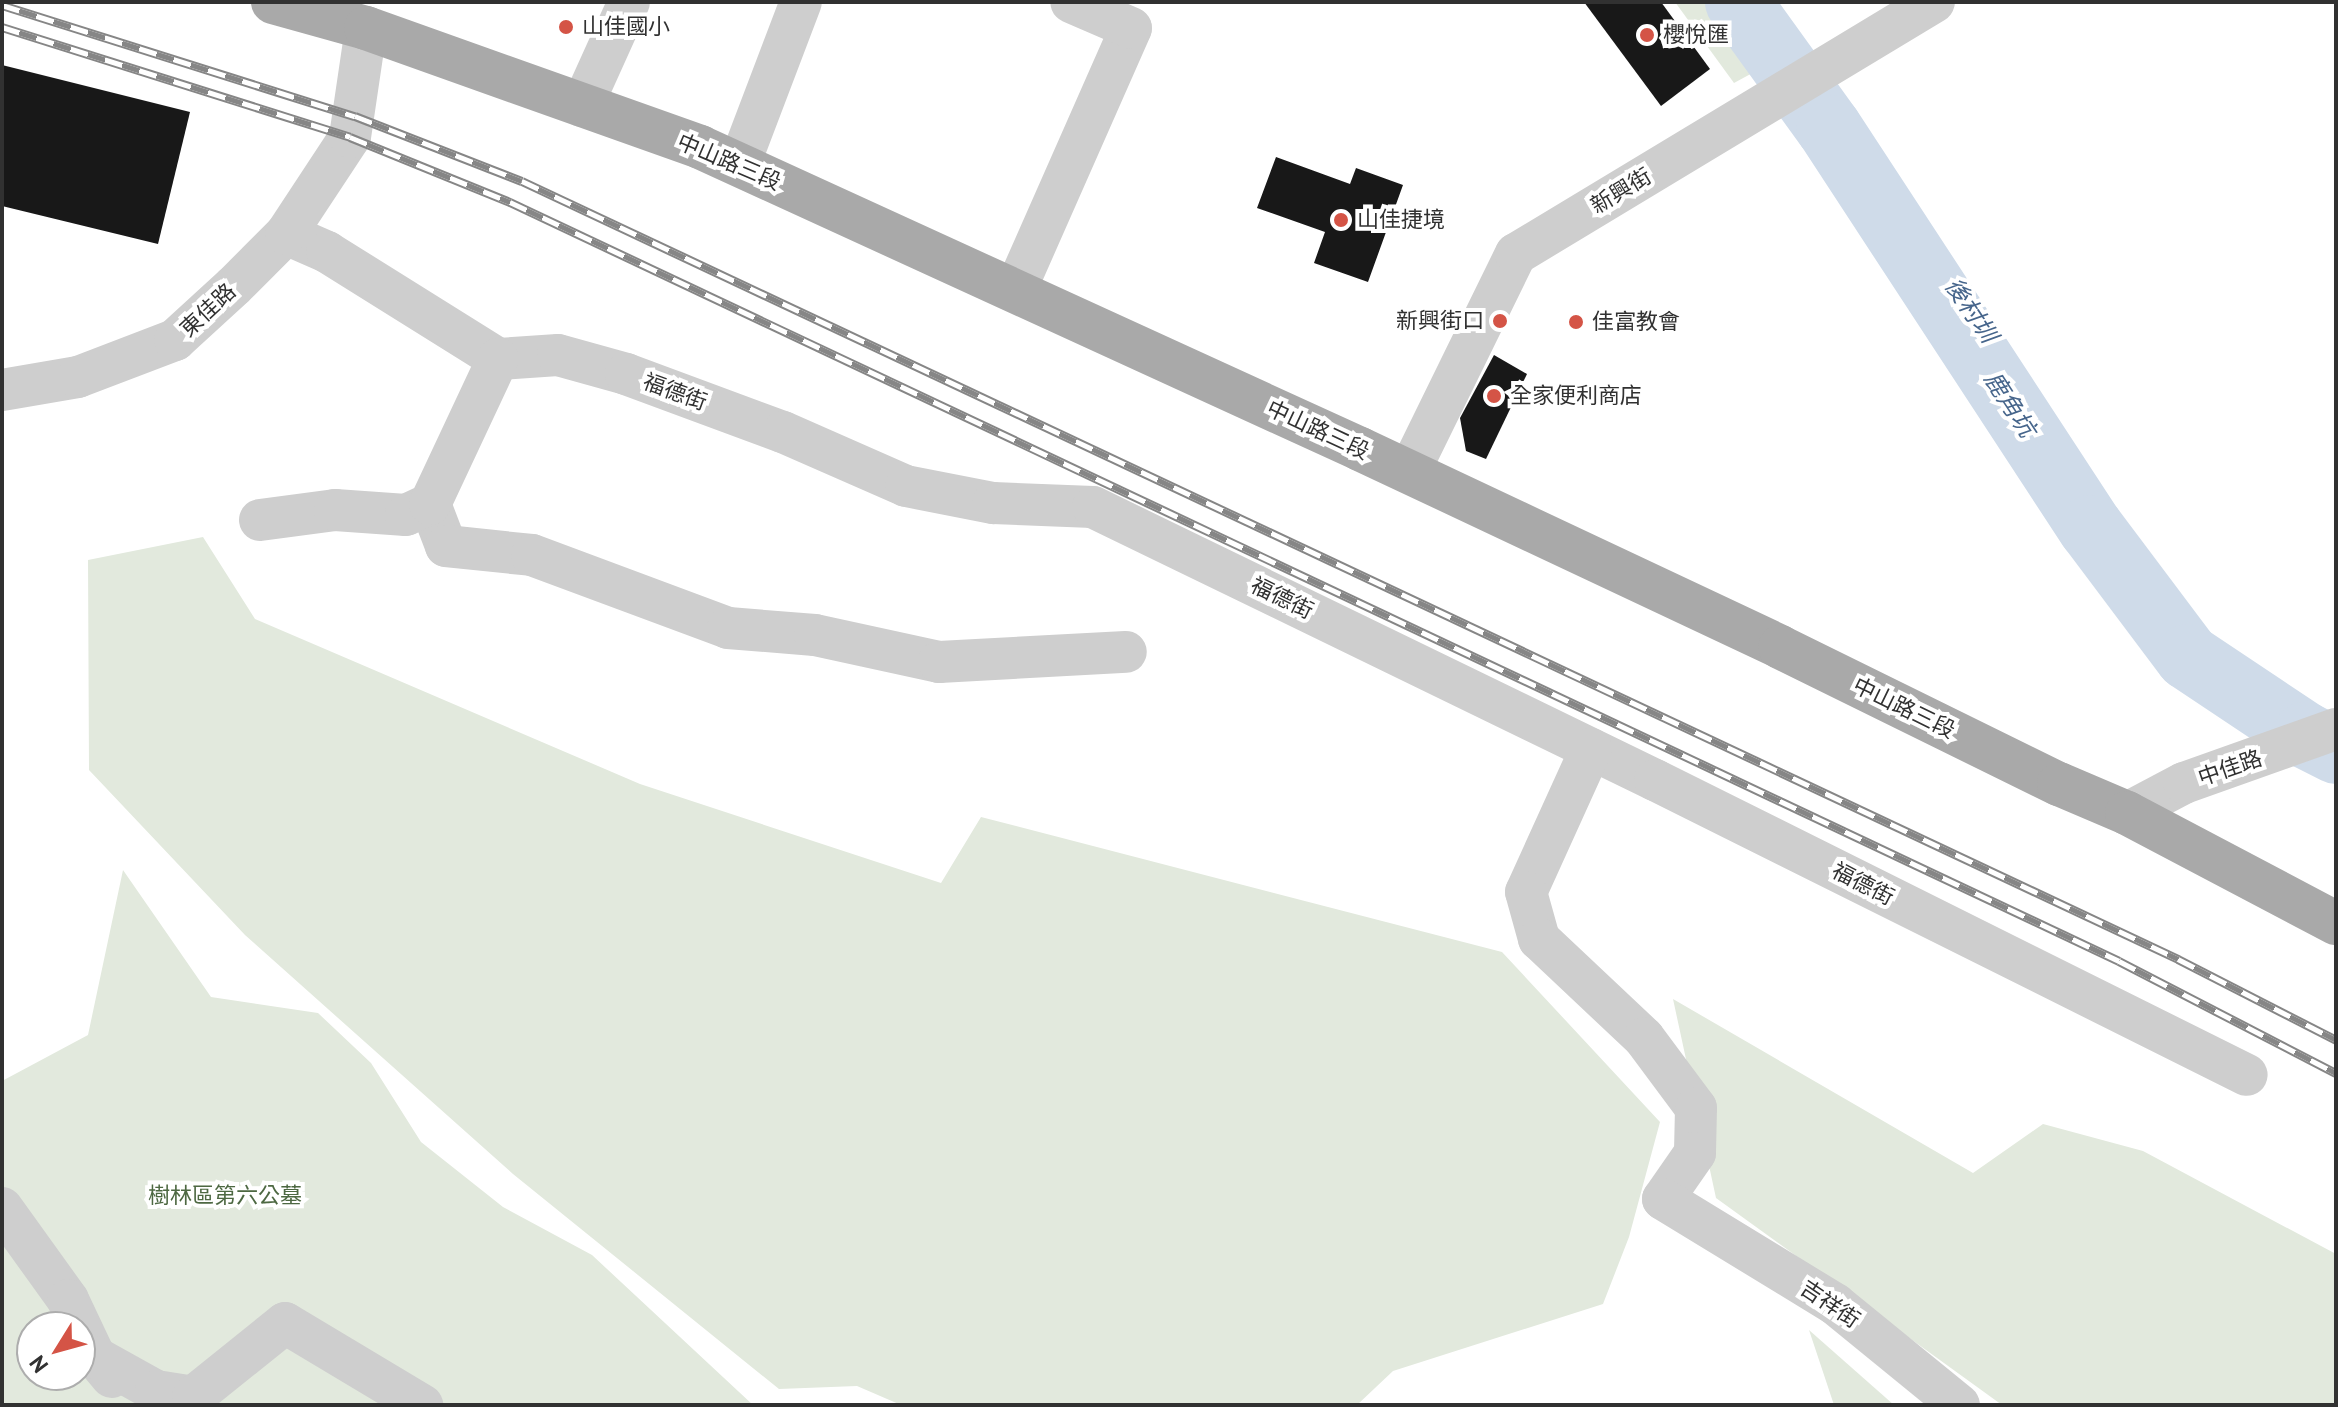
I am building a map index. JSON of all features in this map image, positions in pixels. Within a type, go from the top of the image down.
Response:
[{"type":"main road","name":"中山路三段","points":[[273,2],[366,28],[700,147],[1409,472],[1780,647],[2059,784],[2127,813],[2336,923]]},
{"type":"street","points":[[582,106],[629,2]]},
{"type":"street","points":[[739,165],[801,2]]},
{"type":"street","points":[[1015,291],[1131,28],[1071,2]]},
{"type":"street","name":"新興街","points":[[1409,472],[1516,254],[1934,2]]},
{"type":"street","name":"東佳路","points":[[2,390],[78,377],[175,340],[286,234],[350,137],[366,28]]},
{"type":"street","points":[[260,520],[335,510],[406,515],[430,504],[498,359],[327,252],[286,234]]},
{"type":"street","name":"福德街","points":[[498,359],[558,355],[626,374],[783,432],[906,486],[993,503],[1093,507],[1591,749],[2247,1075]]},
{"type":"street","points":[[430,504],[446,546],[532,555],[728,628],[815,635],[939,662],[1126,652]]},
{"type":"street","name":"中佳路","points":[[2127,813],[2184,783],[2336,729]]},
{"type":"street","name":"吉祥街","points":[[1591,749],[1526,892],[1539,939],[1644,1038],[1696,1108],[1695,1153],[1663,1199],[1690,1219],[1835,1304],[1959,1405]]},
{"type":"street","points":[[2,1208],[73,1311]]},
{"type":"street","points":[[96,1358],[156,1391],[193,1397],[285,1323],[422,1405]]},
{"type":"street","points":[[96,1358],[135,1405]]},
{"type":"green space","points":[[1675,2],[1773,2],[1804,45],[1734,83]]},
{"type":"green space","points":[[203,537],[255,619],[640,784],[941,883],[981,817],[1502,952],[1660,1122],[1629,1237],[1603,1304],[1393,1371],[1357,1405],[901,1405],[857,1386],[779,1389],[513,1174],[245,935],[89,770],[88,560]]},
{"type":"green space","name":"樹林區第六公墓","points":[[123,870],[211,997],[318,1013],[371,1063],[421,1142],[503,1207],[592,1255],[753,1405],[2,1405],[2,1081],[88,1035]]},
{"type":"green space","points":[[1673,999],[1973,1173],[2043,1124],[2143,1151],[2336,1254],[2336,1405],[2002,1405],[1716,1198]]},
{"type":"green space","points":[[1809,1330],[1894,1405],[1834,1405]]},
{"type":"building","name":"櫻悅匯","points":[[1584,2],[1661,2],[1710,69],[1661,106]]},
{"type":"building","points":[[2,65],[190,112],[158,244],[2,206]]},
{"type":"building","name":"山佳捷境","points":[[1276,157],[1350,184],[1356,168],[1403,185],[1368,282],[1314,263],[1325,232],[1257,208]]},
{"type":"building","name":"全家便利商店","points":[[1494,355],[1527,374],[1486,459],[1466,451],[1460,418]]},
{"type":"waterway","name":"鹿角坑","points":[[1738,2],[1829,128],[2091,528],[2188,657],[2305,735],[2336,751]]},
{"type":"waterway","name":"後村圳","points":[[1765,2],[2181,625],[2329,720]]},
{"type":"railway","points":[[2,5],[355,116],[522,181],[2178,959],[2336,1040]]},
{"type":"railway","points":[[2,27],[350,137],[510,202],[2119,961],[2336,1073]]},
{"type":"place","name":"山佳國小","points":[[566,27]]},
{"type":"place","name":"櫻悅匯","points":[[1647,35]]},
{"type":"place","name":"山佳捷境","points":[[1341,220]]},
{"type":"place","name":"新興街口","points":[[1500,321]]},
{"type":"place","name":"佳富教會","points":[[1576,322]]},
{"type":"place","name":"全家便利商店","points":[[1494,396]]}]
